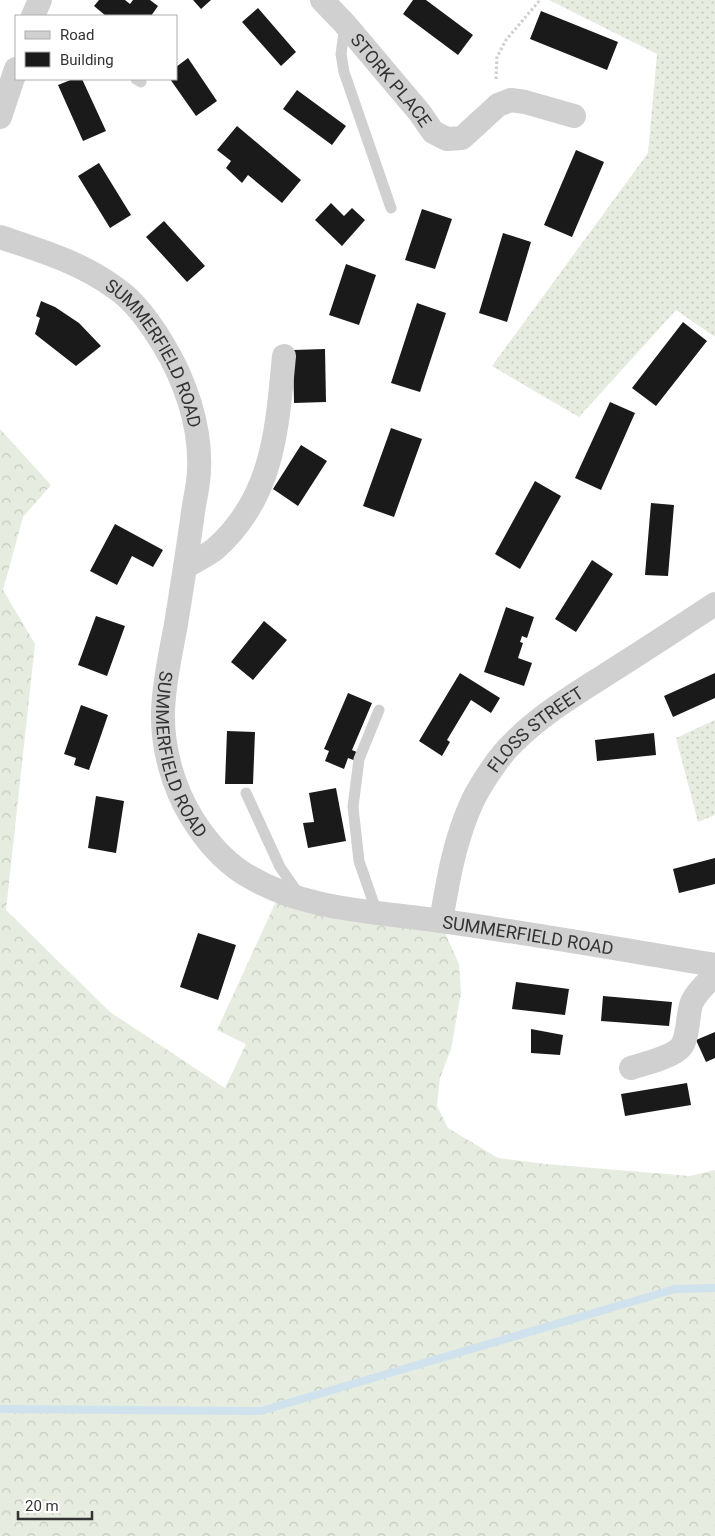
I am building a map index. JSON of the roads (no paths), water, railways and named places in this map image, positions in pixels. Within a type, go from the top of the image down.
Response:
[{"type":"street","points":[[34,15],[40,0]]},
{"type":"street","name":"STORK PLACE","points":[[322,0],[345,24],[420,113],[433,132],[447,139],[462,138],[498,105],[511,100],[574,116]]},
{"type":"street","points":[[0,117],[15,72]]},
{"type":"street","name":"SUMMERFIELD ROAD","points":[[0,237],[61,258],[85,269],[116,288],[148,320],[177,369],[189,401],[197,436],[199,469],[186,567],[166,681],[163,712],[164,739],[172,774],[182,801],[202,835],[240,871],[278,891],[302,899],[348,909],[441,921],[715,964]]},
{"type":"street","points":[[186,567],[214,550],[238,525],[252,504],[265,474],[274,442],[284,356]]},
{"type":"street","name":"FLOSS STREET","points":[[441,921],[449,872],[464,823],[485,779],[511,745],[561,704],[715,604]]},
{"type":"street","points":[[631,1068],[672,1054],[681,1048],[685,1039],[688,1016],[693,1000],[715,975]]},
{"type":"lane","points":[[345,24],[341,54],[344,72],[391,208]]},
{"type":"lane","points":[[377,913],[359,862],[353,807],[359,759],[379,710]]},
{"type":"lane","points":[[246,792],[280,867],[302,899]]},
{"type":"waterway","points":[[0,1409],[261,1411],[675,1289],[715,1288]]}]
